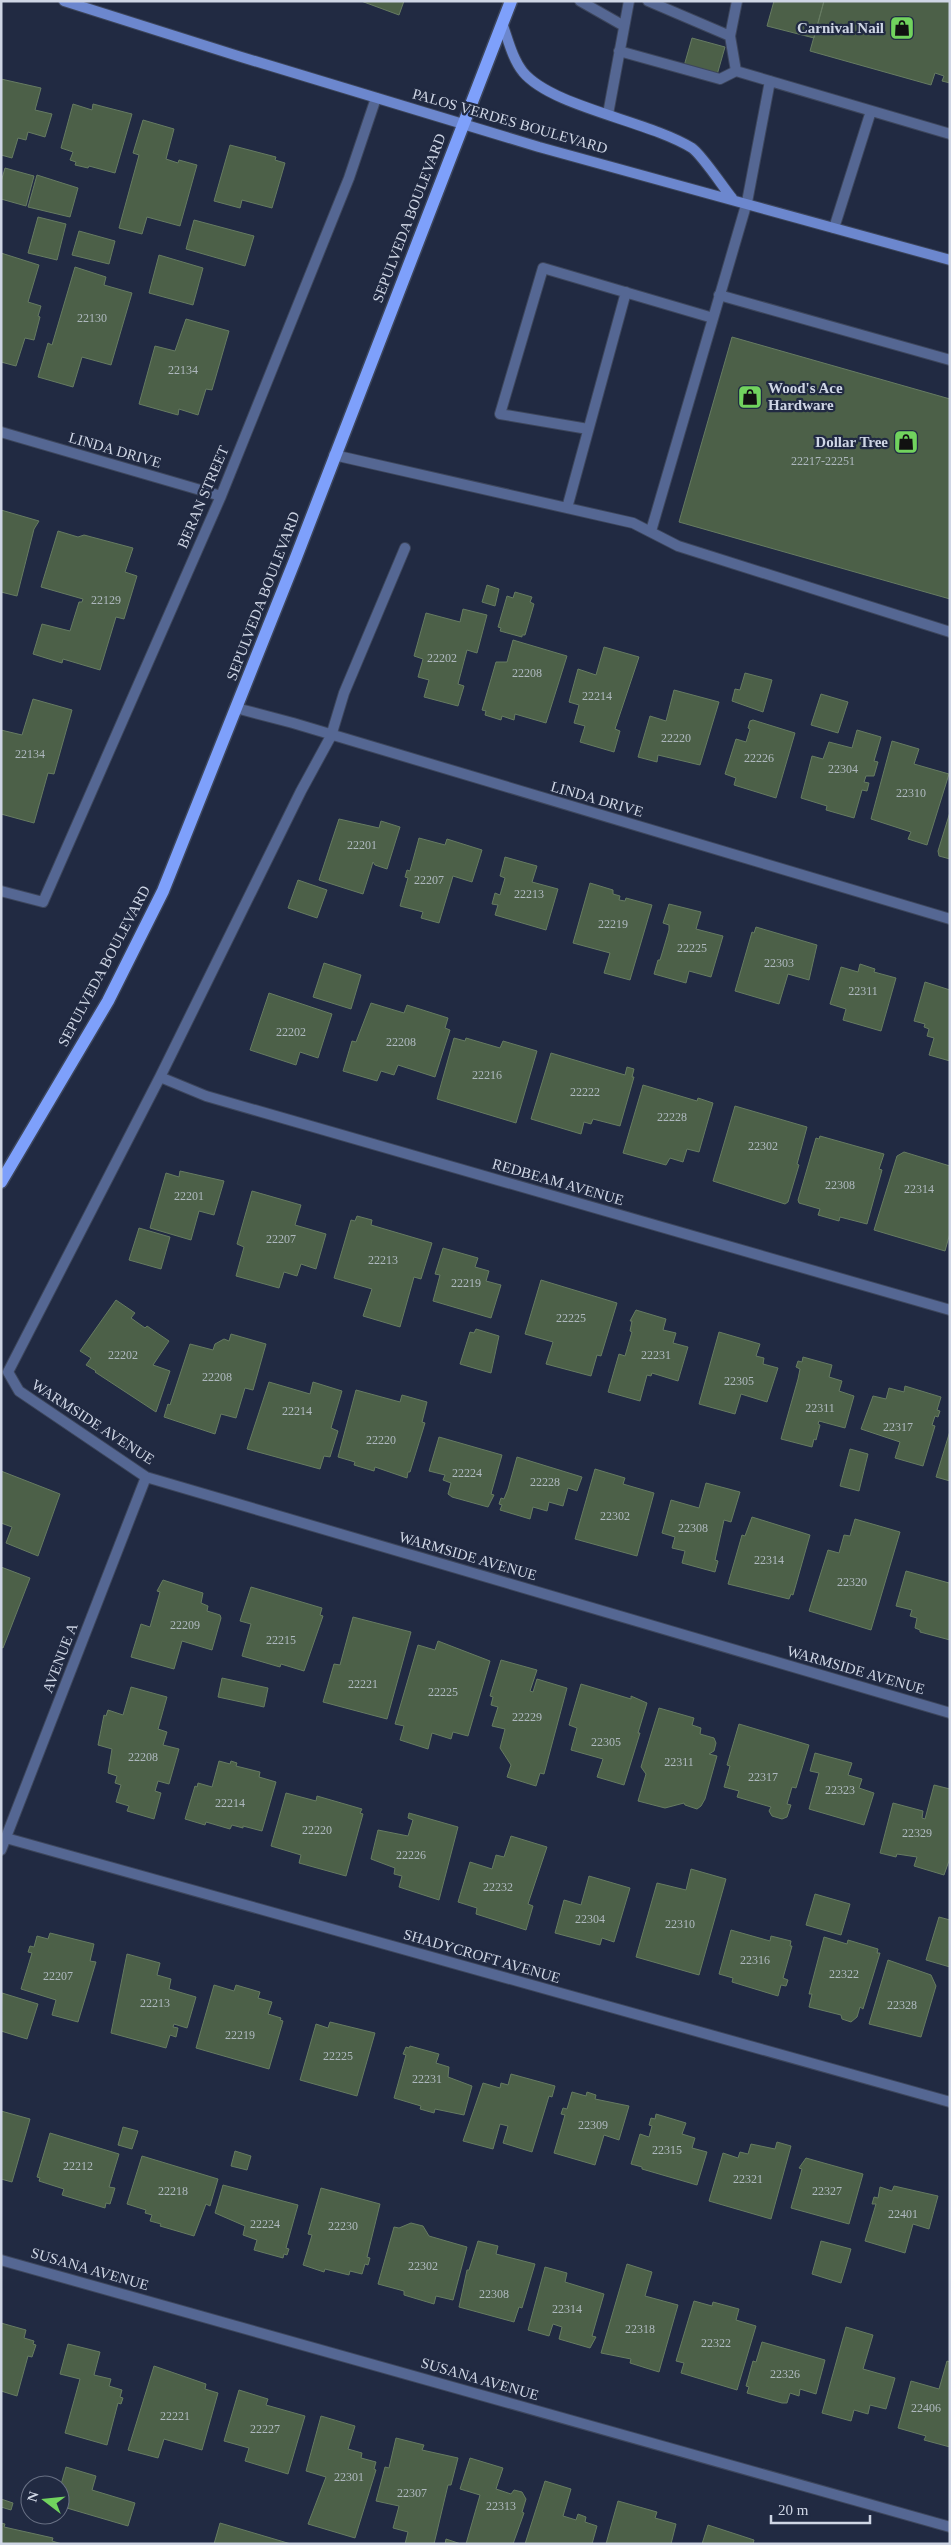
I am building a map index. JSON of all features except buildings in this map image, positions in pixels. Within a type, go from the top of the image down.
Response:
[{"type":"main road","name":"SEPULVEDA BOULEVARD","points":[[1,1182],[108,1000],[163,891],[236,708],[510,1]]},
{"type":"main road","name":"PALOS VERDES BOULEVARD","points":[[68,2],[463,124],[950,260]]},
{"type":"main road","points":[[502,23],[514,57],[524,72],[537,84],[558,96],[651,129],[693,149],[732,198]]},
{"type":"street","points":[[580,1],[624,26]]},
{"type":"street","points":[[608,114],[629,1]]},
{"type":"street","points":[[648,1],[673,6],[730,36]]},
{"type":"street","points":[[736,71],[730,36],[737,1]]},
{"type":"street","points":[[619,51],[720,80],[736,71],[950,134]]},
{"type":"street","points":[[651,532],[747,202],[770,81]]},
{"type":"street","name":"BERAN STREET","points":[[1,890],[43,902],[221,496],[349,178],[376,98]]},
{"type":"street","points":[[834,228],[871,111]]},
{"type":"street","points":[[588,429],[500,414],[543,268],[713,318]]},
{"type":"street","points":[[567,508],[626,292]]},
{"type":"street","points":[[720,295],[950,360]]},
{"type":"street","name":"LINDA DRIVE","points":[[1,432],[221,496]]},
{"type":"street","points":[[334,455],[634,523],[678,546],[950,632]]},
{"type":"street","points":[[160,1077],[301,791],[331,736],[344,693],[405,548]]},
{"type":"street","name":"LINDA DRIVE","points":[[236,708],[950,919]]},
{"type":"street","name":"REDBEAM AVENUE","points":[[160,1077],[206,1096],[950,1310]]},
{"type":"street","name":"WARMSIDE AVENUE","points":[[160,1077],[8,1372],[19,1391],[146,1476],[950,1713]]},
{"type":"street","name":"AVENUE A","points":[[1,1850],[146,1476]]},
{"type":"street","name":"SHADYCROFT AVENUE","points":[[6,1838],[950,2102]]},
{"type":"street","name":"SUSANA AVENUE","points":[[1,2260],[950,2528]]},
{"type":"place","name":"Carnival Nail","points":[[902,28]]},
{"type":"place","name":"Wood's Ace Hardware","points":[[750,397]]},
{"type":"place","name":"Dollar Tree","points":[[906,442]]}]
